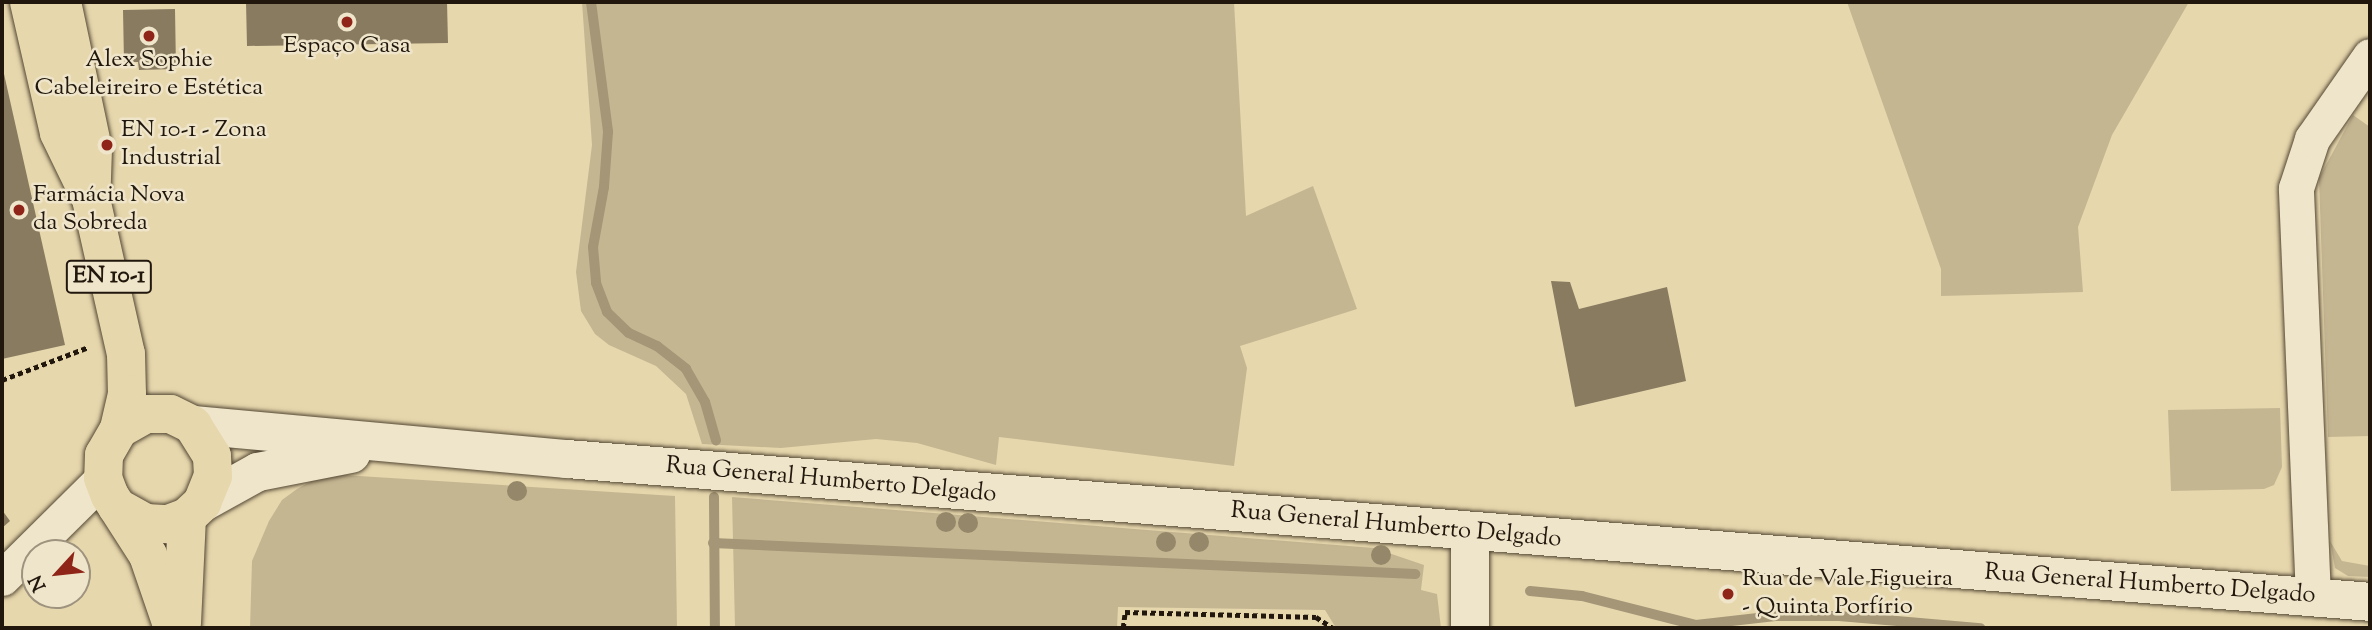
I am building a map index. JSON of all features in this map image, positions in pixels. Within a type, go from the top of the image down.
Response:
[{"type":"main road","name":"EN 10-1","points":[[29,2],[59,133],[91,199]]},
{"type":"main road","name":"EN 10-1","points":[[62,2],[93,149],[91,199],[110,350],[127,394],[119,429],[103,455],[110,492]]},
{"type":"main road","name":"EN 10-1","points":[[110,350],[182,420],[212,456],[213,476],[195,510],[182,628]]},
{"type":"main road","points":[[119,429],[146,414],[182,420]]},
{"type":"main road","name":"Rua General Humberto Delgado","points":[[182,420],[423,447],[2370,602]]},
{"type":"main road","name":"Rua General Humberto Delgado","points":[[195,510],[258,472],[339,455],[423,447]]},
{"type":"main road","points":[[110,492],[146,523],[169,524],[195,510]]},
{"type":"main road","points":[[110,492],[148,555],[173,628]]},
{"type":"main road","points":[[1470,532],[1470,628]]},
{"type":"street","points":[[2313,597],[2296,188],[2312,139],[2370,56]]},
{"type":"street","points":[[2,578],[110,492]]},
{"type":"path","points":[[2,380],[110,350]]},
{"type":"path","points":[[1124,628],[1125,612],[1316,617],[1333,628]]},
{"type":"shaded area","points":[[582,2],[1234,2],[1246,216],[1313,186],[1357,309],[1240,346],[1247,368],[1234,466],[999,437],[996,465],[917,443],[876,439],[781,448],[702,444],[686,394],[656,366],[609,345],[595,334],[581,311],[576,272],[592,145]]},
{"type":"shaded area","points":[[1847,2],[2189,2],[2112,135],[2078,227],[2083,292],[1941,296],[1941,269]]},
{"type":"shaded area","points":[[2353,115],[2370,127],[2370,436],[2328,437],[2319,178]]},
{"type":"shaded area","points":[[2280,408],[2282,467],[2274,485],[2264,489],[2171,491],[2168,410]]},
{"type":"shaded area","points":[[343,475],[675,496],[677,628],[250,628],[252,561],[269,521],[282,500],[297,489],[315,479]]},
{"type":"shaded area","points":[[732,497],[1374,548],[1424,565],[1421,590],[1437,594],[1441,628],[1336,628],[1325,610],[1118,607],[1117,628],[735,628]]},
{"type":"shaded area","points":[[2330,541],[2342,561],[2370,566],[2370,577],[2348,576],[2335,568]]},
{"type":"building","name":"Espaço Casa","points":[[246,2],[447,2],[448,43],[247,46]]},
{"type":"building","name":"Alex Sophie Cabeleireiro e Estética","points":[[175,9],[176,69],[139,70],[138,62],[124,62],[123,10]]},
{"type":"building","points":[[2,65],[65,345],[2,359]]},
{"type":"building","points":[[1551,281],[1570,282],[1579,309],[1667,287],[1686,381],[1575,407]]},
{"type":"building","points":[[2,510],[10,521],[2,528]]},
{"type":"waterway","points":[[591,2],[608,132],[604,187],[593,247],[596,283],[607,312],[629,333],[657,346],[686,369],[705,402],[716,440]]},
{"type":"waterway","points":[[714,497],[715,628]]},
{"type":"waterway","points":[[713,543],[1415,574]]},
{"type":"waterway","points":[[1530,591],[1582,596],[1696,625],[1775,616],[1839,616],[1980,628]]},
{"type":"place","name":"Espaço Casa","points":[[347,22]]},
{"type":"place","name":"Alex Sophie Cabeleireiro e Estética","points":[[149,36]]},
{"type":"place","name":"EN 10-1 - Zona Industrial","points":[[107,145]]},
{"type":"place","name":"Farmácia Nova da Sobreda","points":[[19,210]]},
{"type":"place","name":"Rua de Vale Figueira - Quinta Porfírio","points":[[1728,594]]}]
